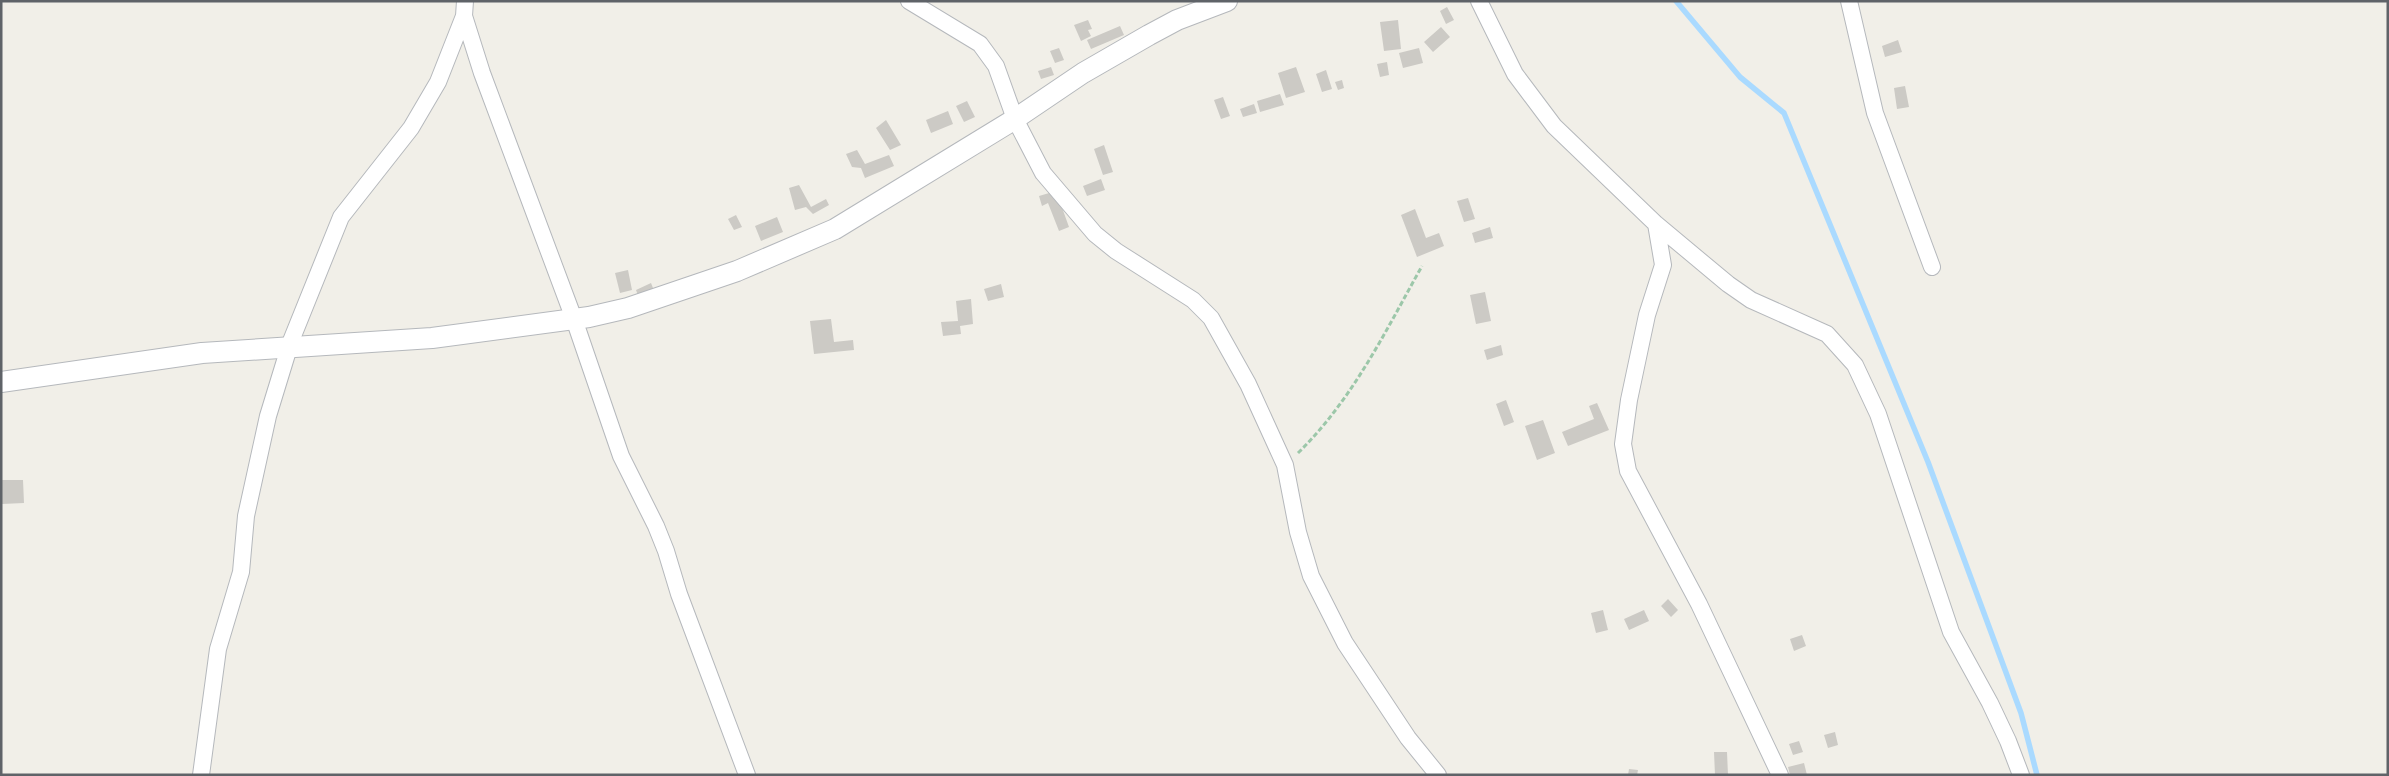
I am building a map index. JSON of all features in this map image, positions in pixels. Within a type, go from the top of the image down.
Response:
[{"type":"street","points":[[909,1],[980,44],[996,66],[1005,86],[1015,119],[1043,173],[1094,234],[1116,251],[1194,300],[1211,318],[1248,384],[1285,465],[1298,532],[1311,576],[1345,643],[1408,738],[1438,775]]},
{"type":"street","points":[[1,382],[202,353],[432,338],[574,319],[628,308],[737,271],[835,229],[1015,119],[1083,73],[1177,20],[1227,1]]},
{"type":"street","points":[[1480,1],[1515,74],[1554,126],[1656,224],[1728,284],[1751,300],[1827,334],[1855,365],[1878,414],[1951,632],[1990,703],[2008,741],[2021,775]]},
{"type":"street","points":[[1849,1],[1875,112],[1932,267]]},
{"type":"street","points":[[465,9],[486,82],[574,319],[620,456],[663,543],[683,603],[747,775]]},
{"type":"street","points":[[201,775],[218,649],[241,572],[246,516],[268,416],[289,348],[341,217],[412,128],[438,82],[465,9]]},
{"type":"street","points":[[1656,224],[1663,265],[1645,322],[1629,400],[1623,444],[1628,471],[1699,604],[1780,775]]},
{"type":"path","points":[[1285,465],[1338,409],[1361,376],[1422,266]]},
{"type":"building","points":[[1447,7],[1454,20],[1446,24],[1440,11]]},
{"type":"building","points":[[1088,20],[1092,29],[1088,30],[1091,36],[1081,41],[1074,25]]},
{"type":"building","points":[[1398,20],[1401,49],[1384,51],[1380,22]]},
{"type":"building","points":[[1120,26],[1124,35],[1091,49],[1087,40]]},
{"type":"building","points":[[1441,27],[1450,37],[1433,52],[1424,42]]},
{"type":"building","points":[[1898,40],[1902,52],[1885,57],[1882,46]]},
{"type":"building","points":[[1059,48],[1064,60],[1055,63],[1050,51]]},
{"type":"building","points":[[1419,48],[1423,63],[1403,68],[1399,53]]},
{"type":"building","points":[[1387,62],[1389,75],[1380,77],[1377,64]]},
{"type":"building","points":[[1051,67],[1054,75],[1041,79],[1038,71]]},
{"type":"building","points":[[1296,67],[1305,92],[1286,98],[1278,73]]},
{"type":"building","points":[[1326,70],[1332,89],[1322,92],[1316,74]]},
{"type":"building","points":[[1342,80],[1344,88],[1338,90],[1335,82]]},
{"type":"building","points":[[1905,86],[1909,107],[1897,109],[1894,88]]},
{"type":"building","points":[[1280,94],[1284,105],[1260,112],[1257,101]]},
{"type":"building","points":[[1223,97],[1230,116],[1221,119],[1214,100]]},
{"type":"building","points":[[967,101],[975,117],[964,122],[956,106]]},
{"type":"building","points":[[1254,104],[1257,113],[1243,117],[1240,109]]},
{"type":"building","points":[[948,111],[953,124],[931,133],[926,120]]},
{"type":"building","points":[[886,120],[901,145],[890,150],[876,128]]},
{"type":"building","points":[[1104,145],[1113,172],[1103,175],[1094,149]]},
{"type":"building","points":[[857,150],[865,164],[889,155],[894,166],[865,178],[861,168],[852,167],[846,154]]},
{"type":"building","points":[[1101,179],[1105,190],[1087,196],[1083,186]]},
{"type":"building","points":[[799,185],[811,207],[826,199],[829,205],[813,214],[806,207],[795,210],[789,188]]},
{"type":"building","points":[[1056,191],[1069,227],[1059,231],[1048,203],[1042,206],[1039,196]]},
{"type":"building","points":[[1468,198],[1475,219],[1464,222],[1457,201]]},
{"type":"building","points":[[1415,209],[1426,238],[1439,233],[1444,246],[1417,257],[1401,215]]},
{"type":"building","points":[[736,215],[742,227],[734,230],[728,219]]},
{"type":"building","points":[[777,217],[783,232],[761,241],[755,226]]},
{"type":"building","points":[[1490,227],[1493,238],[1475,243],[1472,233]]},
{"type":"building","points":[[628,270],[632,290],[620,293],[615,273]]},
{"type":"building","points":[[651,283],[655,293],[639,298],[636,290]]},
{"type":"building","points":[[1001,284],[1004,297],[988,301],[984,289]]},
{"type":"building","points":[[1485,292],[1491,321],[1476,324],[1470,295]]},
{"type":"building","points":[[971,299],[973,324],[960,326],[961,334],[943,336],[941,322],[958,321],[956,301]]},
{"type":"building","points":[[831,319],[834,342],[853,340],[854,350],[814,354],[810,321]]},
{"type":"building","points":[[1501,345],[1503,355],[1487,360],[1484,350]]},
{"type":"building","points":[[1506,400],[1514,422],[1504,426],[1496,404]]},
{"type":"building","points":[[1597,403],[1609,430],[1568,446],[1562,432],[1594,419],[1589,406]]},
{"type":"building","points":[[1543,420],[1555,453],[1537,460],[1525,426]]},
{"type":"building","points":[[1,480],[23,480],[24,503],[2,504]]},
{"type":"building","points":[[1668,599],[1678,610],[1671,617],[1661,606]]},
{"type":"building","points":[[1603,610],[1608,630],[1596,633],[1591,613]]},
{"type":"building","points":[[1644,610],[1649,621],[1629,630],[1624,619]]},
{"type":"building","points":[[1802,635],[1806,646],[1794,651],[1790,639]]},
{"type":"building","points":[[1835,732],[1838,745],[1828,748],[1824,735]]},
{"type":"building","points":[[1799,741],[1803,752],[1793,755],[1789,744]]},
{"type":"building","points":[[1714,752],[1727,752],[1728,775],[1715,775]]},
{"type":"building","points":[[1804,763],[1807,775],[1790,775],[1788,767]]},
{"type":"building","points":[[1629,769],[1638,770],[1637,775],[1628,775]]},
{"type":"waterway","points":[[1676,1],[1740,77],[1784,113],[1928,462],[2021,713],[2037,775]]}]
